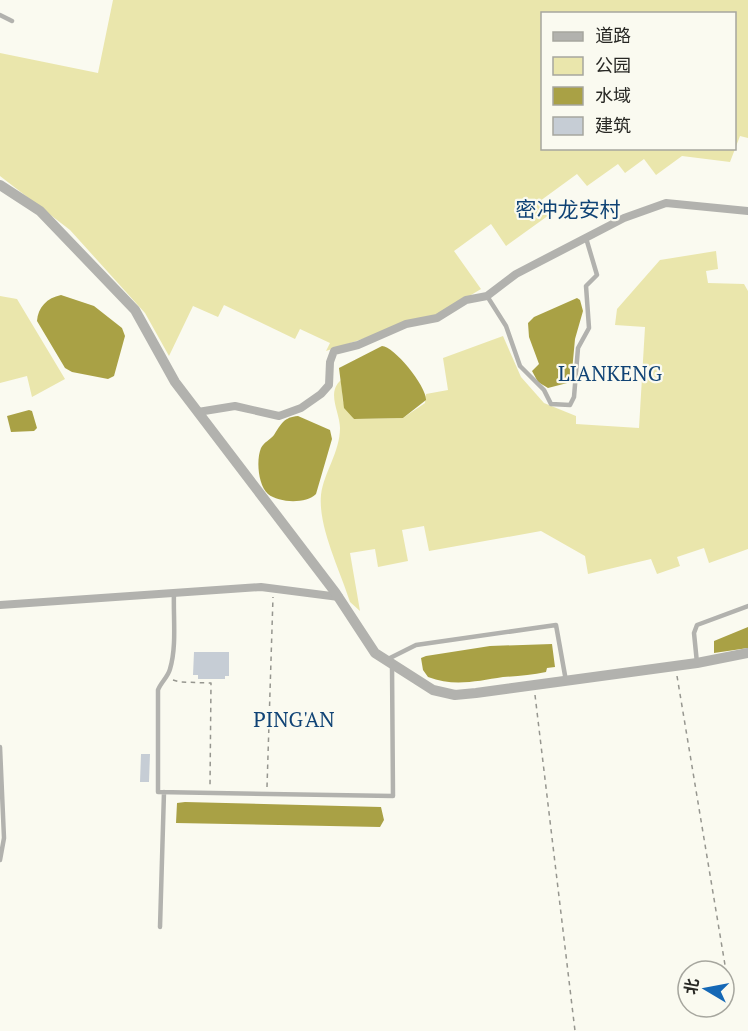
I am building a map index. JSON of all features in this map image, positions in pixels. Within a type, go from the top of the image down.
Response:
[{"type":"street","points":[[0,185],[40,211],[124,296],[147,326],[168,370],[198,412],[339,597],[370,648],[389,663],[433,690],[449,694],[698,663],[748,653]]},
{"type":"street","points":[[198,412],[236,406],[282,416],[301,408],[325,390],[330,383],[330,362],[334,351],[358,345],[406,324],[437,318],[466,300],[488,296],[516,274],[624,218],[666,203],[748,211]]},
{"type":"street","points":[[0,605],[174,592],[273,588],[339,597]]},
{"type":"lane","points":[[0,15],[12,21]]},
{"type":"lane","points":[[488,296],[506,326],[520,366],[544,390],[550,404],[570,405],[574,398],[577,351],[589,328],[586,286],[597,275],[586,238]]},
{"type":"lane","points":[[174,592],[172,660],[170,672],[158,690],[158,792],[393,796],[389,663],[416,645],[556,625],[566,681]]},
{"type":"lane","points":[[698,663],[694,633],[697,625],[748,606]]},
{"type":"lane","points":[[0,747],[4,838],[0,860]]},
{"type":"lane","points":[[160,927],[164,792]]},
{"type":"path","points":[[267,794],[273,588]]},
{"type":"path","points":[[675,666],[724,959]]},
{"type":"path","points":[[166,676],[180,682],[211,683],[210,793]]},
{"type":"path","points":[[534,685],[575,1031]]},
{"type":"green space","points":[[113,0],[748,0],[748,138],[740,136],[736,146],[736,12],[541,12],[541,150],[735,150],[730,162],[682,156],[656,175],[644,159],[625,173],[618,164],[587,186],[577,174],[540,201],[549,215],[506,246],[491,224],[454,251],[481,289],[441,313],[326,351],[330,343],[300,329],[295,339],[224,305],[218,317],[193,306],[169,356],[145,313],[70,230],[0,176],[0,53],[98,73]]},
{"type":"green space","points":[[716,251],[718,269],[706,271],[708,283],[744,284],[748,291],[748,549],[709,563],[704,548],[677,557],[680,566],[657,574],[651,559],[588,574],[585,556],[541,531],[429,551],[424,526],[402,530],[408,561],[378,567],[375,549],[350,553],[360,611],[350,602],[326,534],[321,507],[325,478],[339,437],[340,428],[334,397],[341,380],[343,402],[354,419],[403,418],[425,403],[426,394],[448,390],[443,358],[503,336],[521,377],[544,403],[576,416],[576,424],[639,428],[645,327],[615,325],[617,309],[660,260]]},
{"type":"green space","points":[[0,296],[17,299],[65,379],[32,397],[27,376],[0,383]]},
{"type":"water","points":[[61,295],[94,306],[122,328],[125,336],[114,376],[108,379],[72,372],[65,368],[37,321],[39,311],[44,304],[51,298]]},
{"type":"water","points":[[577,298],[580,300],[583,311],[575,339],[571,382],[548,388],[538,382],[532,371],[539,364],[529,337],[528,323],[534,317]]},
{"type":"water","points":[[382,346],[394,353],[409,368],[421,386],[426,400],[403,418],[354,419],[344,408],[339,368]]},
{"type":"water","points":[[32,411],[37,428],[34,431],[11,432],[7,416]]},
{"type":"water","points":[[298,416],[330,430],[332,439],[316,494],[299,501],[285,501],[268,494],[262,485],[258,465],[259,453],[262,446],[283,422]]},
{"type":"water","points":[[748,627],[748,648],[714,653],[714,641]]},
{"type":"water","points":[[552,644],[555,667],[547,668],[546,672],[475,681],[447,682],[428,677],[423,670],[421,658],[490,646]]},
{"type":"water","points":[[177,803],[381,807],[384,820],[380,827],[176,823]]},
{"type":"building","points":[[194,652],[229,652],[229,676],[225,676],[225,679],[198,679],[198,675],[193,675]]},
{"type":"building","points":[[141,754],[150,754],[149,782],[140,782]]},
{"type":"district","name":"密冲龙安村","points":[[568,209]]},
{"type":"district","name":"LIANKENG","points":[[610,373]]},
{"type":"district","name":"PING'AN","points":[[294,719]]}]
